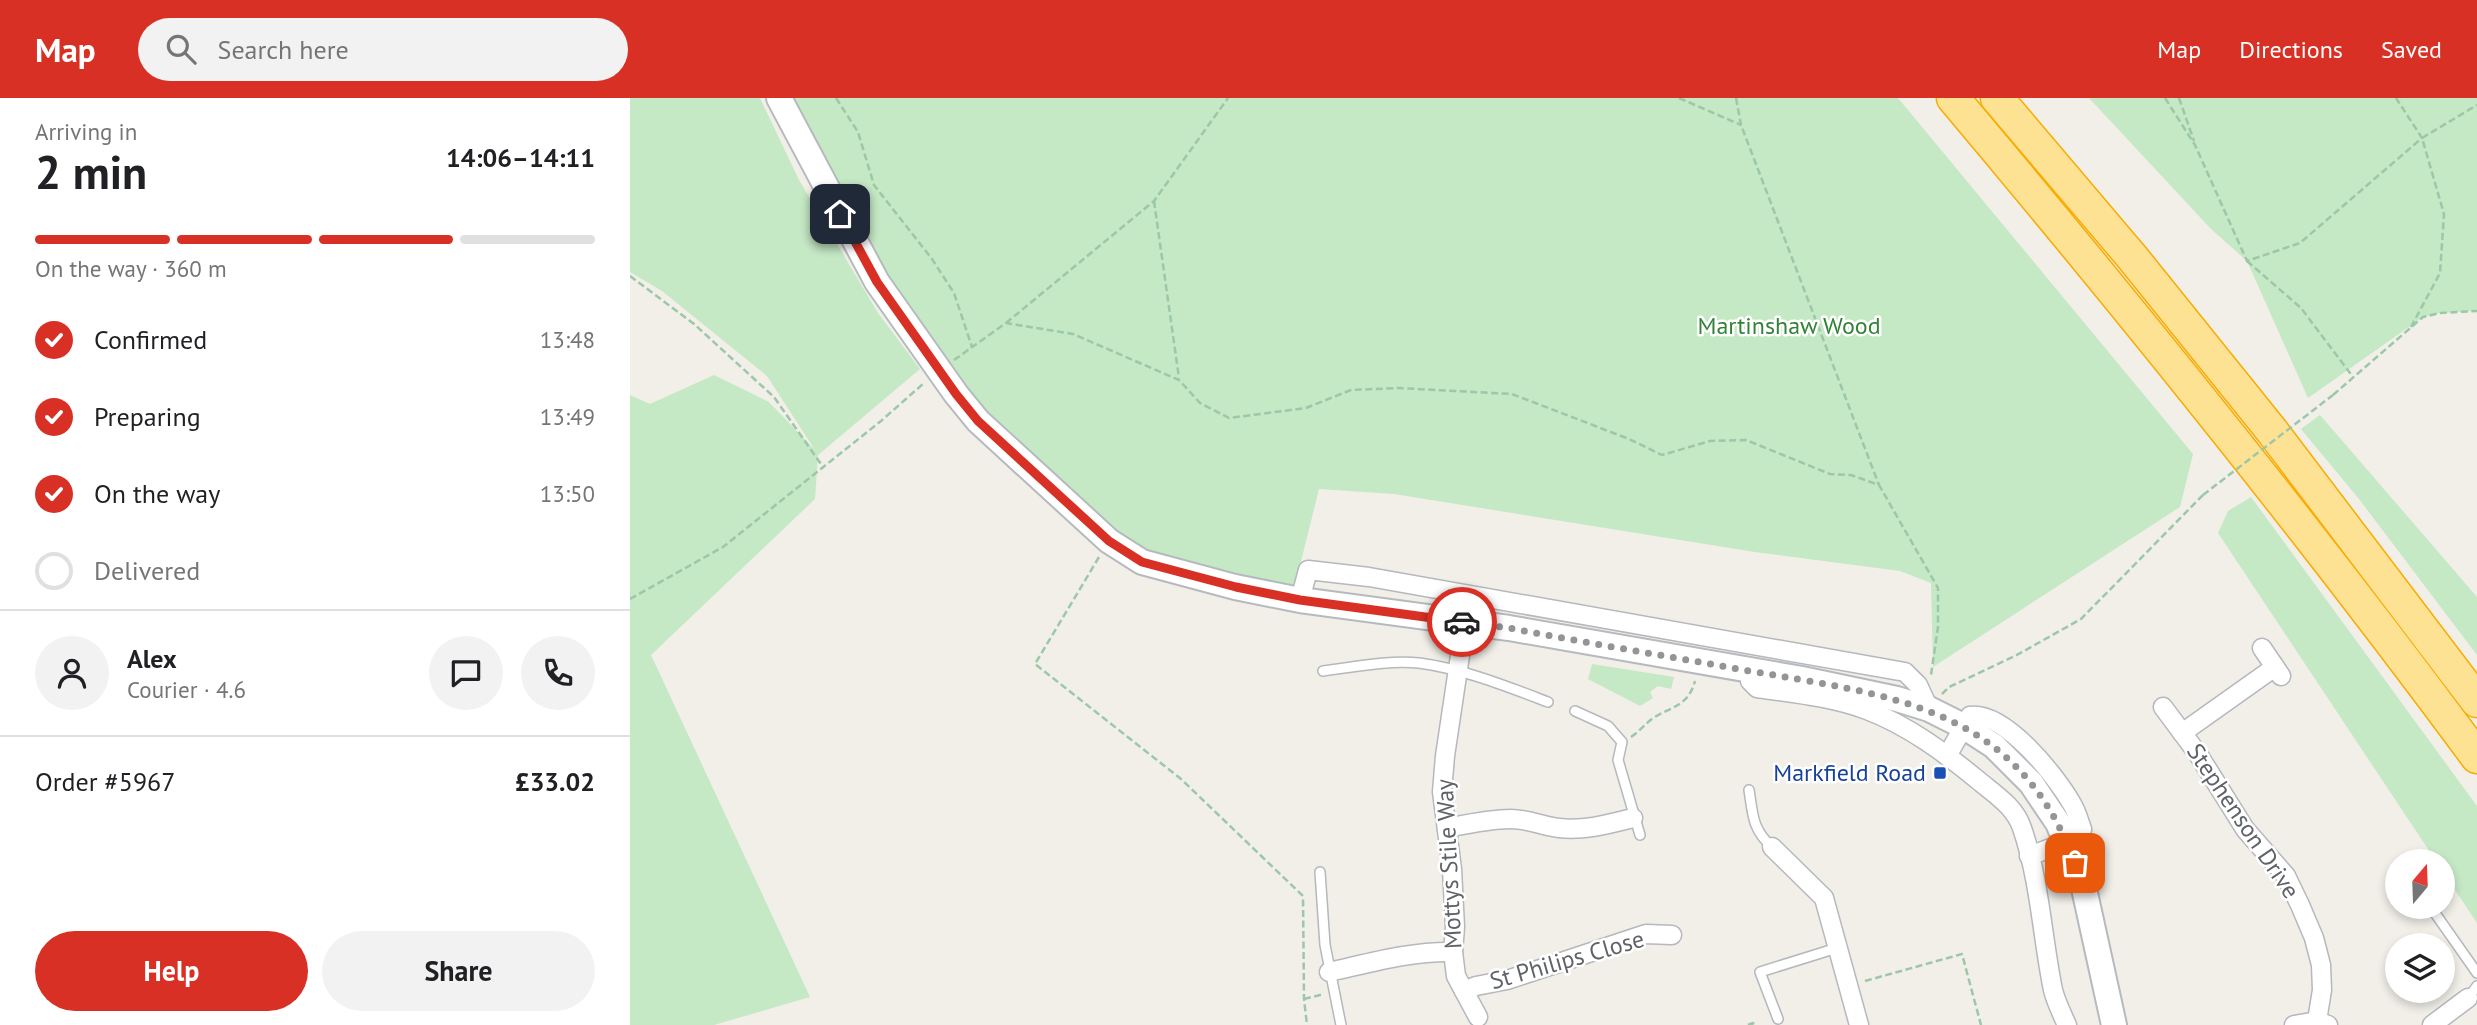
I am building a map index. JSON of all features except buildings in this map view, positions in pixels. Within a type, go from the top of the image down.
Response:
[{"type":"highway","points":[[1953,98],[2245,452],[2477,757]]},
{"type":"highway","points":[[1997,98],[2132,257],[2263,421],[2477,701]]},
{"type":"street","points":[[779,98],[877,282],[939,370],[978,421],[1109,541],[1142,562],[1236,587],[1300,600],[1509,628],[1876,695],[1929,709],[1994,746],[2031,783],[2058,823],[2082,884],[2114,1025]]},
{"type":"street","points":[[1300,600],[1308,570],[1396,582],[1905,672],[1918,685],[1929,709]]},
{"type":"street","name":"Mottys Stile Way","points":[[1465,622],[1442,792],[1455,927],[1453,952],[1456,976],[1479,1021]]},
{"type":"street","points":[[2182,733],[2278,671],[2262,648]]},
{"type":"street","points":[[1751,671],[1751,681],[1757,688],[1821,698],[1866,709],[1903,726],[1947,755],[2003,800],[2015,813],[2039,893],[2053,993],[2067,1025]]},
{"type":"street","name":"Stephenson Drive","points":[[2163,707],[2198,754],[2245,829],[2286,876],[2314,937],[2321,965],[2323,1023]]},
{"type":"street","points":[[1947,755],[1963,726]]},
{"type":"street","points":[[1447,828],[1510,819],[1532,821],[1557,828],[1636,826]]},
{"type":"street","points":[[2029,856],[2067,842]]},
{"type":"street","points":[[1772,847],[1824,898],[1859,1025]]},
{"type":"street","points":[[1792,893],[1805,879]]},
{"type":"street","name":"St Philips Close","points":[[1464,991],[1517,977],[1646,934],[1672,935]]},
{"type":"street","points":[[1329,972],[1403,956],[1453,952]]},
{"type":"street","points":[[2432,1025],[2473,992]]},
{"type":"street","points":[[2294,1025],[2323,1023]]},
{"type":"lane","points":[[1323,671],[1381,663],[1419,663],[1491,680],[1548,702]]},
{"type":"lane","points":[[1575,710],[1608,726],[1622,742],[1618,760],[1636,826]]},
{"type":"lane","points":[[1749,790],[1754,826],[1760,837],[1772,847]]},
{"type":"lane","points":[[1320,872],[1329,972],[1342,1025]]},
{"type":"lane","points":[[2439,919],[2477,972]]},
{"type":"lane","points":[[1778,1019],[1760,972],[1837,948]]},
{"type":"path","points":[[836,98],[858,132],[874,185],[932,259],[954,293],[972,347]]},
{"type":"path","points":[[630,600],[723,547],[881,421],[939,370],[1006,323],[1154,201],[1228,98]]},
{"type":"path","points":[[1679,98],[1741,125]]},
{"type":"path","points":[[1736,98],[1741,125],[1879,485],[1938,588],[1938,627],[1929,681],[1929,709]]},
{"type":"path","points":[[2165,98],[2195,145]]},
{"type":"path","points":[[2179,98],[2195,145],[2247,261],[2301,307],[2353,378]]},
{"type":"path","points":[[2396,98],[2422,138],[2444,214],[2440,273],[2412,327]]},
{"type":"path","points":[[2247,261],[2300,243],[2422,138],[2477,105]]},
{"type":"path","points":[[1154,201],[1180,380]]},
{"type":"path","points":[[630,276],[694,324],[774,397],[823,467]]},
{"type":"path","points":[[1929,709],[1949,687],[2015,656],[2081,620],[2203,495],[2333,395],[2423,317],[2477,311]]},
{"type":"path","points":[[1006,323],[1073,334],[1180,380],[1200,403],[1229,418],[1306,408],[1351,390],[1398,388],[1512,394],[1616,433],[1662,455],[1710,442],[1746,440],[1830,474],[1851,475],[1879,485]]},
{"type":"path","points":[[1109,541],[1035,664],[1181,779],[1303,896],[1304,999],[1307,1025]]},
{"type":"path","points":[[1622,742],[1640,731],[1651,719],[1682,703],[1692,693],[1698,662]]},
{"type":"path","points":[[1848,986],[1962,954],[1981,1025]]},
{"type":"path","points":[[1304,999],[1334,992]]},
{"type":"path","points":[[1748,1025],[1754,1025]]},
{"type":"green space","points":[[630,98],[760,98],[799,180],[878,313],[920,369],[818,455],[815,499],[651,655],[810,997],[714,1025],[630,1025],[630,395],[650,404],[714,375],[769,402],[815,450],[767,376],[662,291],[630,272]]},
{"type":"green space","name":"Martinshaw Wood","points":[[791,98],[1898,98],[2193,454],[2180,507],[1933,667],[1931,583],[1900,571],[1755,552],[1394,494],[1319,489],[1295,585],[1142,562],[989,416],[887,278]]},
{"type":"green space","points":[[2089,98],[2477,98],[2477,311],[2423,317],[2308,398],[2247,261],[2211,229]]},
{"type":"green space","points":[[2320,415],[2477,597],[2477,655],[2359,499],[2301,429]]},
{"type":"green space","points":[[2251,497],[2477,806],[2477,923],[2455,890],[2455,849],[2428,849],[2218,533],[2228,511]]},
{"type":"green space","points":[[1592,664],[1674,677],[1671,689],[1658,686],[1650,692],[1653,698],[1640,706],[1588,679]]},
{"type":"way so far","points":[[1462,622],[1802,679],[1897,699],[1929,709],[1994,746],[2031,783],[2058,823],[2075,863]]},
{"type":"place","name":"Markfield Road","points":[[1940,773]]},
{"type":"route","points":[[840,214],[877,282],[978,421],[1109,541],[1142,562],[1236,587],[1300,600],[1462,622]]}]
